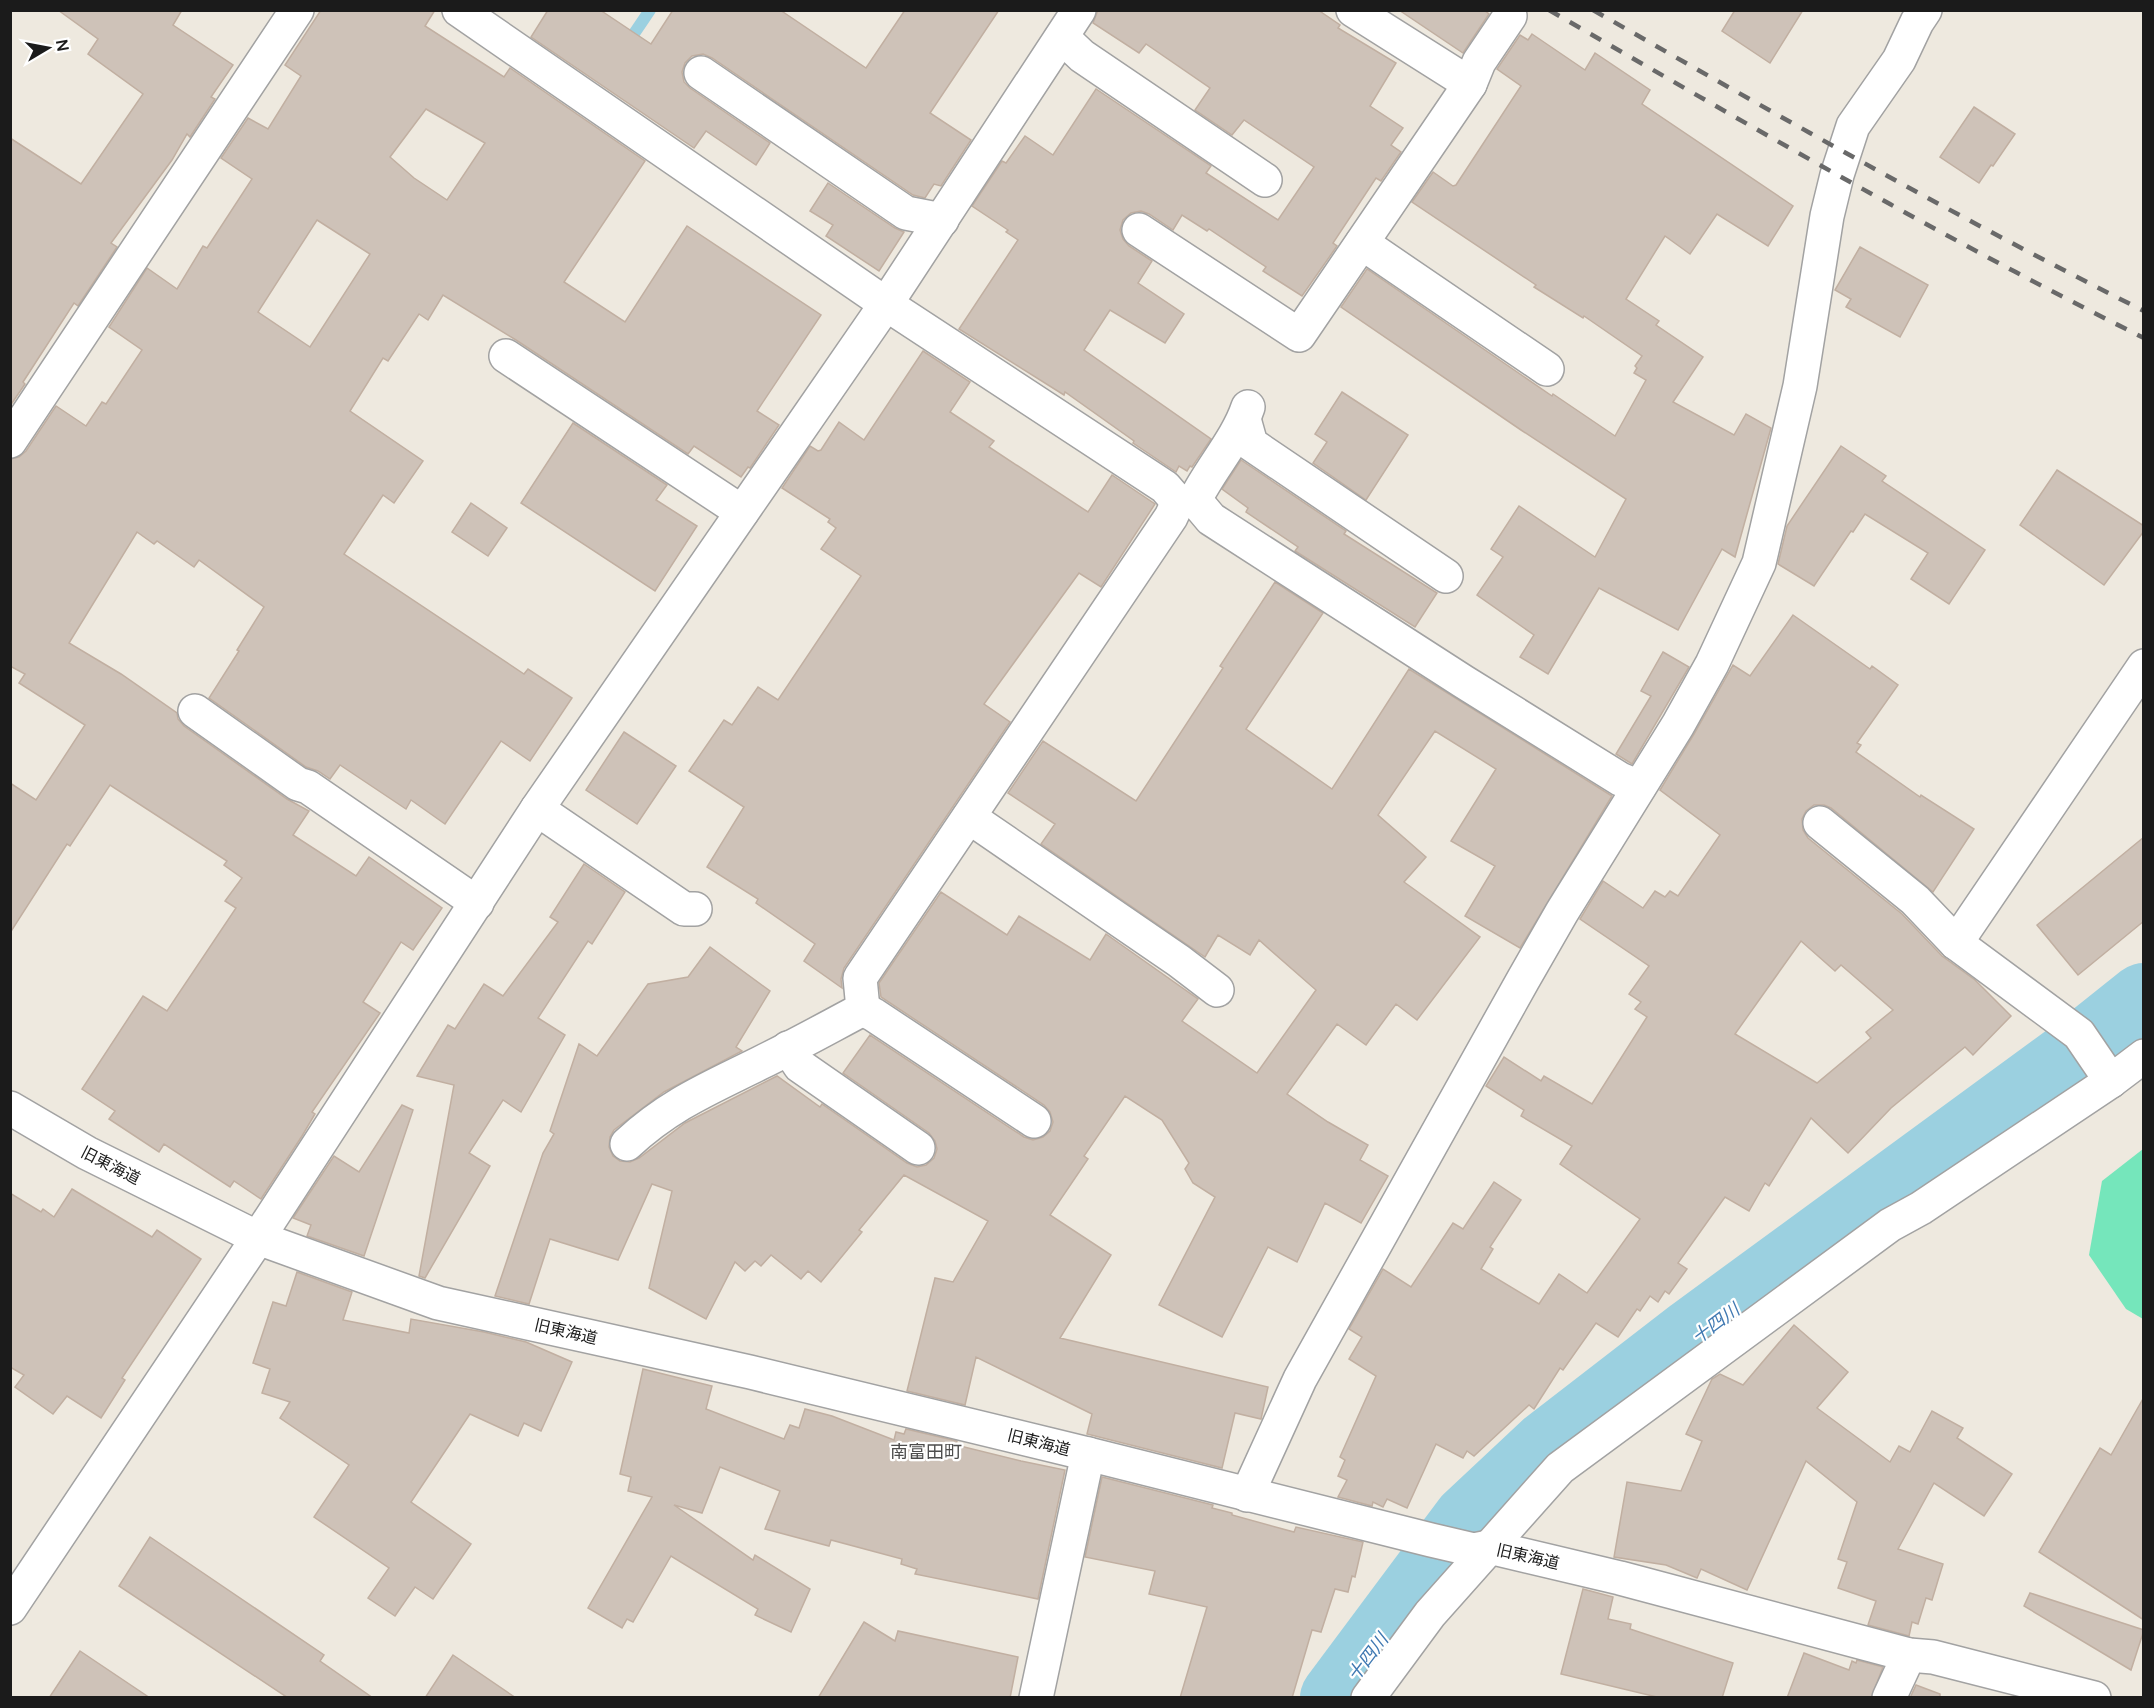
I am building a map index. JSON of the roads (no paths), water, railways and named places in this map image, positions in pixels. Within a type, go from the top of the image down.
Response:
[{"type":"street","points":[[10,441],[297,10]]},
{"type":"street","points":[[1353,10],[1470,84]]},
{"type":"street","points":[[1247,1495],[1300,1379],[1529,971],[1712,664],[1759,563],[1800,386],[1827,216],[1837,175],[1853,126],[1899,60],[1925,10]]},
{"type":"street","points":[[466,12],[886,304],[1211,519],[1484,694],[1620,779],[1639,787]]},
{"type":"street","points":[[1139,230],[1299,335],[1470,84],[1479,62],[1510,16]]},
{"type":"street","points":[[1071,24],[1082,56],[1265,180]]},
{"type":"street","points":[[10,1608],[258,1238],[537,809],[886,304],[1071,24]]},
{"type":"street","points":[[701,73],[906,213],[942,219]]},
{"type":"street","points":[[1362,243],[1547,369]]},
{"type":"street","points":[[506,356],[742,512]]},
{"type":"street","points":[[863,1009],[860,978],[1164,527],[1204,481],[1246,412],[1251,444],[1446,576]]},
{"type":"street","points":[[1956,943],[2144,666]]},
{"type":"street","points":[[195,711],[298,784],[308,787],[477,903]]},
{"type":"street","points":[[537,809],[684,909],[695,909]]},
{"type":"street","points":[[969,817],[1179,961],[1217,990]]},
{"type":"street","points":[[1820,823],[1915,900],[1956,943],[2079,1034],[2106,1074]]},
{"type":"street","points":[[627,1144],[648,1124],[687,1098],[863,1009]]},
{"type":"street","points":[[863,1009],[1034,1121]]},
{"type":"street","points":[[788,1048],[800,1066],[918,1148]]},
{"type":"street","points":[[1368,1698],[1482,1548],[1560,1468],[1890,1225],[1921,1208],[2106,1074],[2144,1056]]},
{"type":"street","name":"旧東海道","points":[[10,1108],[87,1153],[258,1238],[438,1303],[750,1372],[1431,1540],[1482,1548],[1620,1578],[1909,1655],[1933,1657],[2094,1698]]},
{"type":"street","points":[[1036,1698],[1088,1454]]},
{"type":"street","points":[[1889,1698],[1909,1655]]},
{"type":"waterway","points":[[625,47],[650,10]]},
{"type":"waterway","name":"十四川","points":[[1337,1698],[1469,1521],[1548,1447],[1693,1335],[2070,1059],[2144,1000]]},
{"type":"railway","points":[[1549,10],[1918,220],[2144,338]]},
{"type":"railway","points":[[1593,10],[1935,202],[2144,311]]},
{"type":"district","name":"南富田町","points":[[926,1451]]}]
